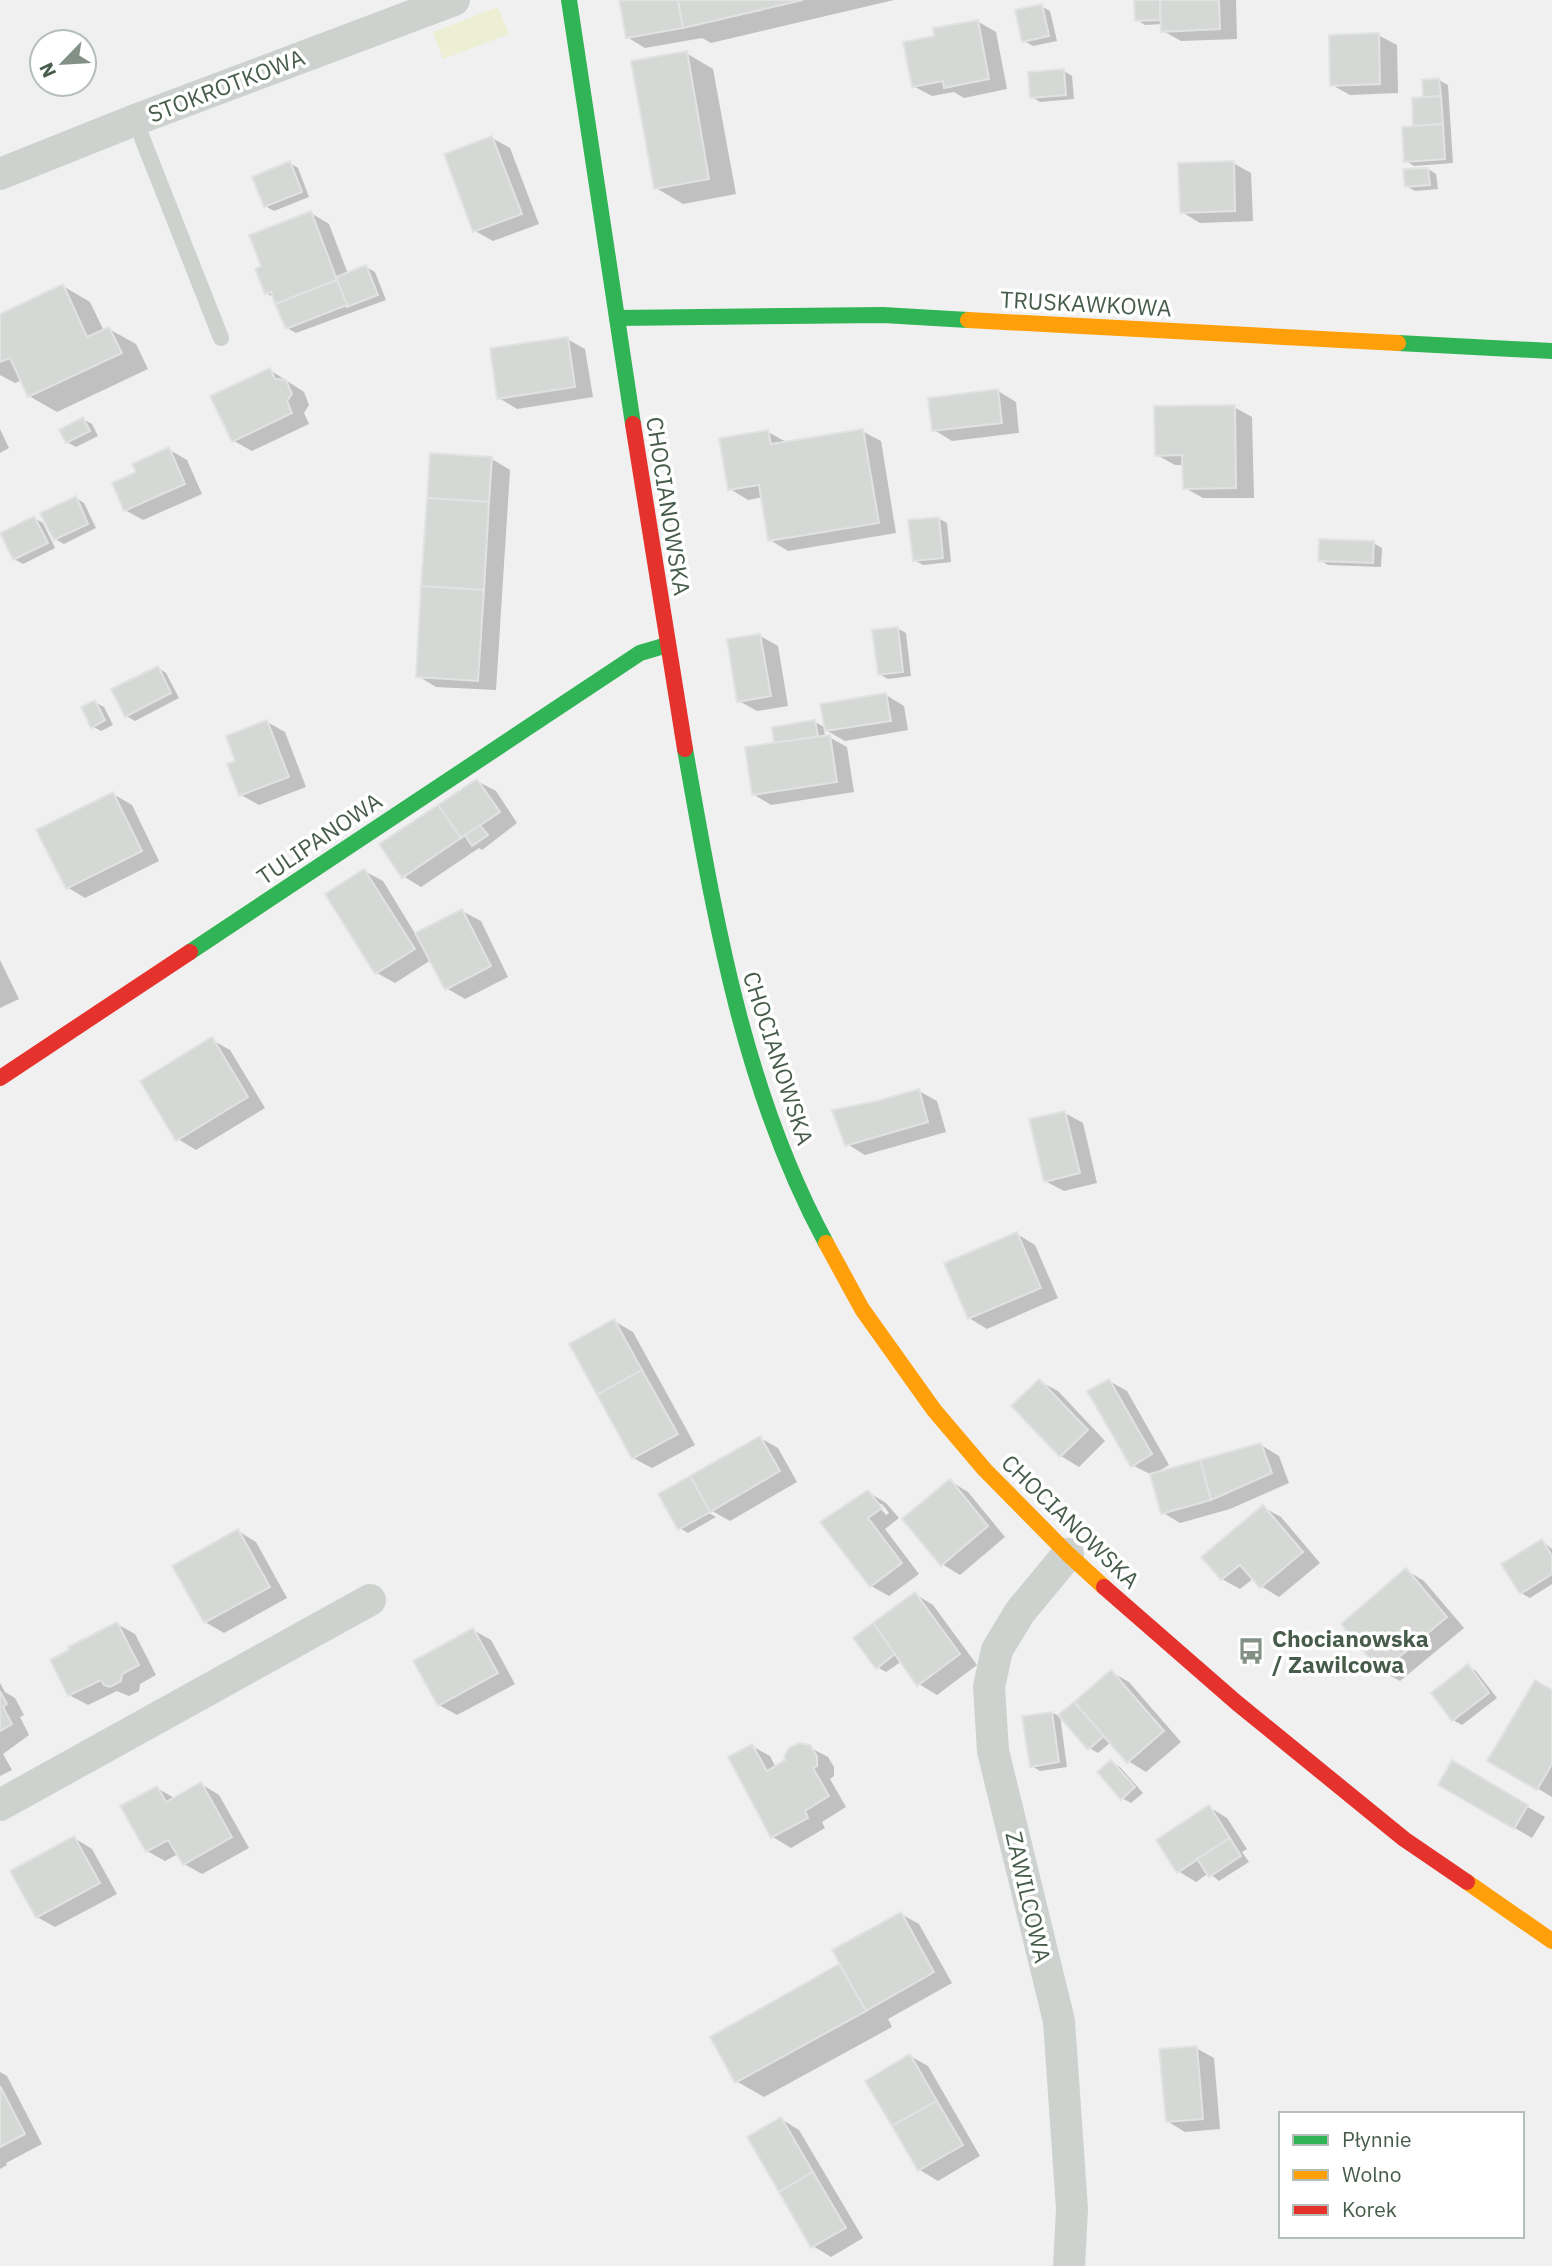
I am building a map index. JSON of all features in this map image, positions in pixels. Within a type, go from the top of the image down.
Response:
[{"type":"street","name":"STOKROTKOWA","points":[[0,174],[135,120],[454,0]]},
{"type":"street","name":"CHOCIANOWSKA","points":[[569,0],[667,645],[706,867],[736,1010],[772,1124],[806,1203],[862,1309],[933,1410],[985,1470],[1068,1554],[1237,1703],[1394,1831],[1552,1941]]},
{"type":"street","name":"TRUSKAWKOWA","points":[[617,318],[883,315],[1552,351]]},
{"type":"street","name":"TULIPANOWA","points":[[0,1079],[640,653],[667,645]]},
{"type":"street","name":"ZAWILCOWA","points":[[1068,1554],[1020,1612],[997,1650],[989,1687],[993,1751],[1059,2021],[1072,2209],[1069,2266]]},
{"type":"street","points":[[0,1805],[370,1600]]},
{"type":"lane","points":[[135,120],[221,338]]},
{"type":"green space","points":[[498,7],[509,34],[443,59],[433,32]]},
{"type":"building","points":[[619,0],[678,0],[683,28],[626,38]]},
{"type":"building","points":[[678,0],[803,0],[683,28]]},
{"type":"building","points":[[1134,0],[1160,0],[1160,20],[1135,21]]},
{"type":"building","points":[[1160,0],[1219,0],[1220,29],[1161,32]]},
{"type":"building","points":[[1042,4],[1049,36],[1022,42],[1015,10]]},
{"type":"building","points":[[978,20],[989,79],[944,88],[943,81],[912,87],[903,42],[934,36],[933,28]]},
{"type":"building","points":[[1379,33],[1380,84],[1330,86],[1329,35]]},
{"type":"building","points":[[687,51],[709,179],[654,189],[631,61]]},
{"type":"building","points":[[1064,69],[1066,95],[1030,98],[1028,72]]},
{"type":"building","points":[[1439,78],[1441,96],[1423,98],[1422,80]]},
{"type":"building","points":[[1441,96],[1443,124],[1413,126],[1412,98]]},
{"type":"building","points":[[1443,124],[1445,159],[1404,162],[1402,127]]},
{"type":"building","points":[[492,136],[522,214],[473,232],[444,154]]},
{"type":"building","points":[[290,161],[302,192],[264,207],[252,177]]},
{"type":"building","points":[[1234,161],[1235,211],[1180,213],[1178,163]]},
{"type":"building","points":[[1428,168],[1430,185],[1405,187],[1403,169]]},
{"type":"building","points":[[311,211],[337,280],[275,304],[271,292],[265,294],[255,269],[261,266],[249,235]]},
{"type":"building","points":[[366,265],[378,295],[347,307],[336,277]]},
{"type":"building","points":[[337,280],[347,305],[286,329],[275,304]]},
{"type":"building","points":[[63,284],[87,337],[109,327],[122,353],[28,397],[10,358],[0,362],[0,314]]},
{"type":"building","points":[[568,337],[575,387],[497,399],[490,348]]},
{"type":"building","points":[[270,368],[275,379],[286,380],[292,394],[287,401],[292,413],[232,442],[210,396]]},
{"type":"building","points":[[998,389],[1002,423],[932,431],[928,398]]},
{"type":"building","points":[[1235,405],[1236,488],[1183,489],[1182,455],[1155,456],[1154,406]]},
{"type":"building","points":[[83,417],[90,431],[66,443],[59,430]]},
{"type":"building","points":[[863,429],[879,523],[768,541],[759,485],[728,490],[719,438],[768,430],[771,444]]},
{"type":"building","points":[[169,447],[185,484],[124,511],[112,483],[136,472],[132,464]]},
{"type":"building","points":[[430,453],[492,457],[489,502],[427,498]]},
{"type":"building","points":[[76,496],[88,524],[54,540],[40,513]]},
{"type":"building","points":[[427,498],[489,502],[484,590],[421,586]]},
{"type":"building","points":[[34,516],[48,543],[13,560],[0,533]]},
{"type":"building","points":[[939,517],[943,558],[913,561],[908,520]]},
{"type":"building","points":[[1319,539],[1374,541],[1373,563],[1318,561]]},
{"type":"building","points":[[421,586],[484,590],[478,681],[416,677]]},
{"type":"building","points":[[898,627],[903,672],[878,675],[872,630]]},
{"type":"building","points":[[760,634],[771,696],[737,702],[727,639]]},
{"type":"building","points":[[158,666],[171,693],[125,717],[111,689]]},
{"type":"building","points":[[886,693],[891,721],[825,731],[820,704]]},
{"type":"building","points":[[95,700],[105,720],[91,728],[81,707]]},
{"type":"building","points":[[267,720],[289,777],[239,796],[227,764],[235,761],[226,736]]},
{"type":"building","points":[[815,720],[818,737],[774,743],[772,727]]},
{"type":"building","points":[[830,735],[837,782],[752,795],[745,747]]},
{"type":"building","points":[[477,779],[500,812],[461,838],[438,805]]},
{"type":"building","points":[[113,792],[142,851],[66,889],[36,830]]},
{"type":"building","points":[[438,805],[461,838],[402,878],[379,844]]},
{"type":"building","points":[[480,825],[488,835],[472,846],[465,835]]},
{"type":"building","points":[[364,869],[415,949],[375,974],[325,894]]},
{"type":"building","points":[[462,909],[491,966],[445,990],[415,933]]},
{"type":"building","points":[[212,1037],[248,1097],[176,1141],[140,1081]]},
{"type":"building","points":[[919,1089],[928,1122],[845,1146],[832,1110]]},
{"type":"building","points":[[1065,1111],[1080,1173],[1044,1182],[1029,1119]]},
{"type":"building","points":[[1017,1232],[1041,1288],[968,1319],[944,1263]]},
{"type":"building","points":[[614,1319],[642,1370],[597,1395],[569,1344]]},
{"type":"building","points":[[642,1370],[678,1434],[632,1459],[597,1395]]},
{"type":"building","points":[[1039,1379],[1088,1430],[1060,1457],[1011,1406]]},
{"type":"building","points":[[1109,1379],[1152,1454],[1131,1467],[1087,1391]]},
{"type":"building","points":[[760,1436],[780,1471],[710,1512],[690,1476]]},
{"type":"building","points":[[1261,1443],[1272,1473],[1211,1500],[1200,1460]]},
{"type":"building","points":[[1200,1460],[1211,1500],[1161,1514],[1150,1474]]},
{"type":"building","points":[[690,1476],[710,1512],[678,1530],[658,1494]]},
{"type":"building","points":[[950,1479],[988,1526],[941,1566],[902,1519]]},
{"type":"building","points":[[868,1490],[882,1508],[868,1518],[902,1563],[870,1587],[820,1522]]},
{"type":"building","points":[[1263,1505],[1303,1552],[1260,1588],[1240,1565],[1221,1580],[1201,1557]]},
{"type":"building","points":[[238,1529],[270,1587],[204,1623],[172,1566]]},
{"type":"building","points":[[1542,1539],[1552,1556],[1552,1574],[1520,1594],[1501,1564]]},
{"type":"building","points":[[1406,1568],[1447,1617],[1381,1672],[1341,1624]]},
{"type":"building","points":[[915,1592],[960,1654],[917,1686],[873,1623]]},
{"type":"building","points":[[117,1622],[139,1665],[122,1674],[121,1681],[110,1687],[104,1685],[101,1680],[68,1696],[50,1660],[69,1650],[68,1647]]},
{"type":"building","points":[[873,1623],[895,1654],[876,1669],[853,1638]]},
{"type":"building","points":[[473,1628],[498,1673],[438,1706],[413,1661]]},
{"type":"building","points":[[1468,1664],[1489,1693],[1452,1721],[1431,1693]]},
{"type":"building","points":[[1111,1670],[1164,1731],[1127,1763],[1074,1702]]},
{"type":"building","points":[[1535,1680],[1552,1690],[1552,1764],[1537,1790],[1487,1761]]},
{"type":"building","points":[[0,1691],[7,1704],[3,1707],[12,1724],[0,1731]]},
{"type":"building","points":[[1074,1702],[1104,1736],[1088,1750],[1058,1715]]},
{"type":"building","points":[[1052,1712],[1059,1762],[1030,1767],[1022,1716]]},
{"type":"building","points":[[799,1743],[810,1745],[817,1756],[817,1766],[813,1768],[829,1796],[805,1811],[808,1818],[771,1838],[728,1757],[752,1744],[767,1771],[785,1760],[789,1748]]},
{"type":"building","points":[[1111,1760],[1135,1787],[1121,1800],[1097,1772]]},
{"type":"building","points":[[1452,1760],[1528,1805],[1514,1829],[1438,1785]]},
{"type":"building","points":[[201,1782],[232,1837],[183,1865],[168,1840],[146,1852],[120,1806],[157,1786],[166,1802]]},
{"type":"building","points":[[1209,1805],[1230,1838],[1177,1873],[1156,1840]]},
{"type":"building","points":[[74,1836],[100,1883],[36,1918],[10,1871]]},
{"type":"building","points":[[1230,1838],[1241,1856],[1209,1877],[1197,1859]]},
{"type":"building","points":[[901,1912],[934,1972],[866,2011],[832,1950]]},
{"type":"building","points":[[839,1964],[866,2011],[735,2083],[710,2037]]},
{"type":"building","points":[[1197,2046],[1203,2119],[1166,2122],[1159,2049]]},
{"type":"building","points":[[910,2054],[937,2101],[892,2126],[865,2081]]},
{"type":"building","points":[[0,2086],[25,2134],[0,2147]]},
{"type":"building","points":[[937,2101],[963,2145],[918,2171],[892,2126]]},
{"type":"building","points":[[781,2117],[813,2172],[779,2192],[747,2137]]},
{"type":"building","points":[[813,2172],[846,2228],[811,2248],[779,2192]]},
{"type":"traffic: fast","points":[[569,0],[633,424]]},
{"type":"traffic: fast","points":[[617,318],[883,315],[968,320]]},
{"type":"traffic: fast","points":[[1398,343],[1552,351]]},
{"type":"traffic: fast","points":[[190,952],[640,653],[667,645]]},
{"type":"traffic: fast","points":[[685,749],[721,939],[753,1064],[797,1185],[826,1243]]},
{"type":"traffic: slow","points":[[968,320],[1398,343]]},
{"type":"traffic: slow","points":[[826,1243],[862,1309],[934,1410],[985,1470],[1104,1587]]},
{"type":"traffic: slow","points":[[1467,1882],[1552,1941]]},
{"type":"traffic: jam","points":[[633,424],[685,749]]},
{"type":"traffic: jam","points":[[0,1078],[190,952]]},
{"type":"traffic: jam","points":[[1104,1587],[1237,1703],[1404,1839],[1467,1882]]},
{"type":"place","name":"Chocianowska / Zawilcowa","points":[[1251,1651]]}]
